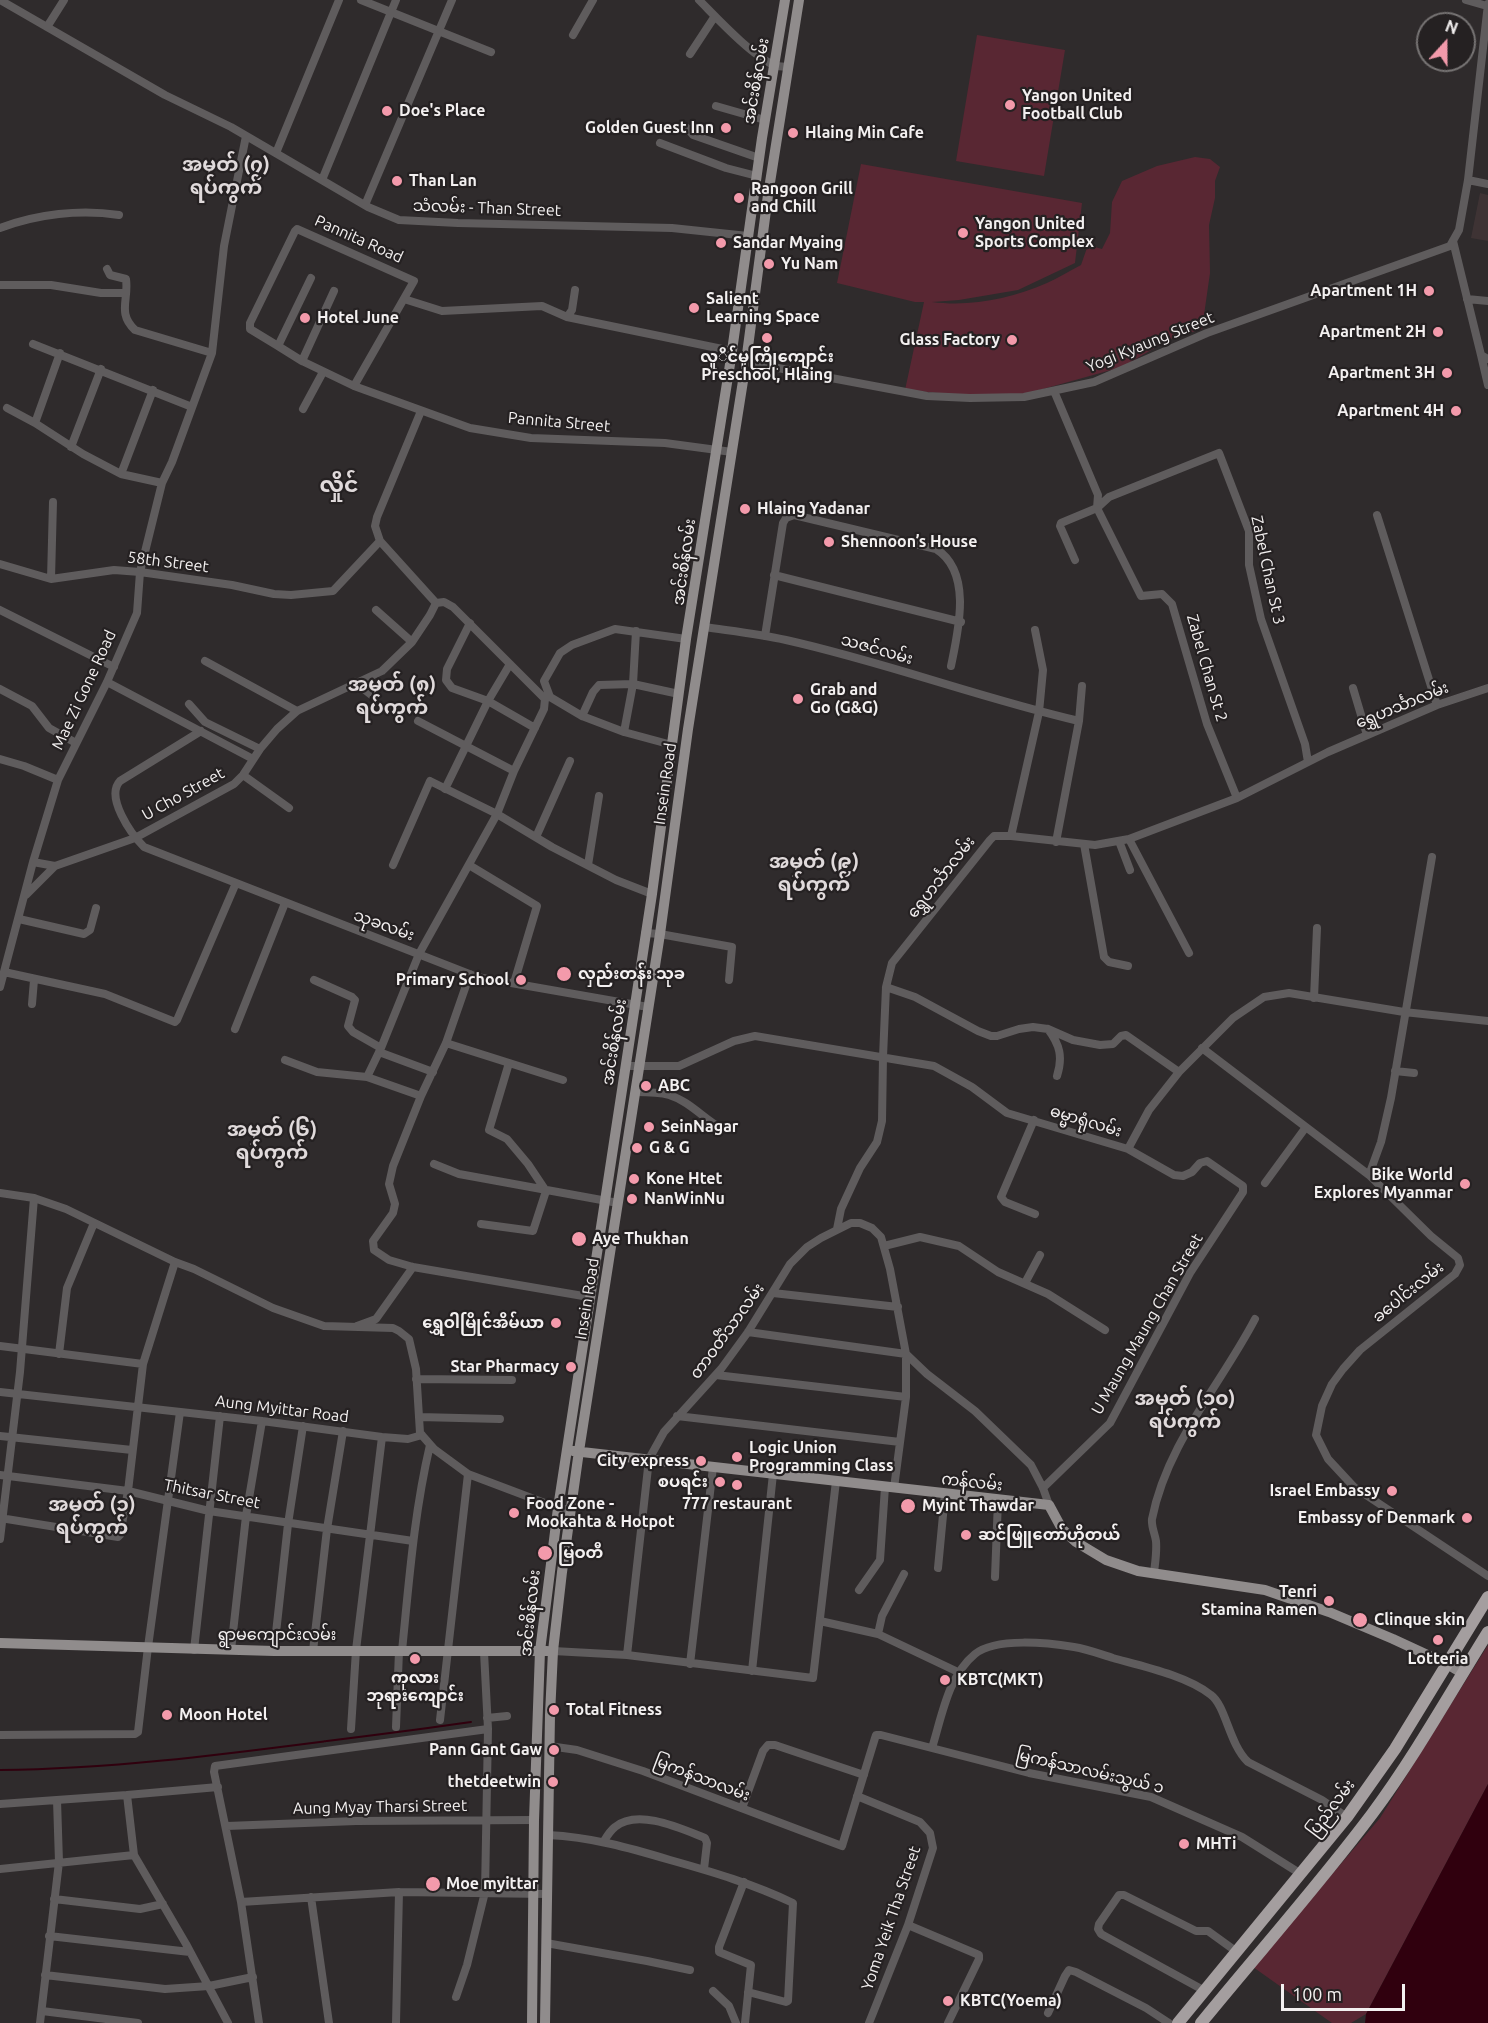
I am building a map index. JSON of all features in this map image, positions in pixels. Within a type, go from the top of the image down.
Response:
[{"type":"highway","name":"ပြည်လမ်း","points":[[1178,2023],[1347,1817],[1395,1749],[1488,1597]]},
{"type":"highway","points":[[1201,2023],[1373,1812],[1412,1756],[1488,1632]]},
{"type":"highway","points":[[1435,1684],[1450,1694]]},
{"type":"highway","points":[[1281,1898],[1295,1910]]},
{"type":"main road","name":"အင်းစိန်လမ်း","points":[[532,2023],[534,1820],[540,1651],[558,1508],[603,1201],[652,894],[686,639],[785,0]]},
{"type":"main road","name":"Insein Road","points":[[562,1572],[746,362],[771,173],[799,0]]},
{"type":"main road","points":[[762,138],[777,139]]},
{"type":"main road","points":[[757,174],[771,173]]},
{"type":"main road","points":[[748,239],[762,244]]},
{"type":"main road","points":[[731,355],[746,362]]},
{"type":"main road","points":[[703,534],[718,536]]},
{"type":"main road","points":[[690,623],[704,627]]},
{"type":"main road","name":"ကန်လမ်း","points":[[567,1450],[1048,1505]]},
{"type":"main road","points":[[1048,1505],[1062,1529],[1076,1542],[1106,1560],[1138,1571],[1265,1590],[1329,1612],[1393,1639],[1462,1673]]},
{"type":"main road","name":"အင်းစိန်လမ်း","points":[[545,2023],[549,1746],[553,1651],[562,1572]]},
{"type":"main road","name":"ရွာမကျောင်းလမ်း","points":[[0,1643],[194,1650],[553,1651]]},
{"type":"street","name":"သံလမ်း - Than Street","points":[[0,0],[165,95],[246,135],[365,205],[399,220],[458,224],[672,228],[748,239]]},
{"type":"street","points":[[47,27],[64,0]]},
{"type":"street","points":[[276,153],[339,0]]},
{"type":"street","points":[[361,0],[491,52]]},
{"type":"street","points":[[322,180],[396,0]]},
{"type":"street","points":[[365,205],[452,0]]},
{"type":"street","points":[[573,34],[593,0]]},
{"type":"street","points":[[699,0],[737,38],[774,65],[788,67]]},
{"type":"street","points":[[1466,0],[1488,5],[1468,180],[1459,230],[1453,241],[1484,357],[1488,385]]},
{"type":"street","points":[[690,54],[715,16]]},
{"type":"street","points":[[716,106],[765,120]]},
{"type":"street","points":[[687,128],[693,135],[759,158]]},
{"type":"street","name":"Mae Zi Gone Road","points":[[0,987],[33,862],[58,780],[107,682],[137,613],[140,572],[162,483],[212,353],[224,246],[246,135]]},
{"type":"street","points":[[660,143],[726,168],[757,174]]},
{"type":"street","points":[[1468,180],[1488,184]]},
{"type":"street","points":[[0,228],[37,216],[105,213],[118,215]]},
{"type":"street","name":"Pannita Road","points":[[278,346],[250,329],[249,326],[297,229],[413,279],[414,282],[404,299]]},
{"type":"street","name":"Yogi Kyaung Street","points":[[746,362],[927,396],[1024,397],[1094,382],[1207,333],[1438,251],[1450,246],[1453,241]]},
{"type":"street","points":[[106,269],[110,275],[126,279],[125,314],[128,323],[135,330],[212,353]]},
{"type":"street","points":[[278,346],[311,278]]},
{"type":"street","points":[[0,285],[51,285],[101,293],[126,293]]},
{"type":"street","points":[[567,317],[572,310],[575,290]]},
{"type":"street","points":[[302,361],[334,291]]},
{"type":"street","points":[[354,386],[404,299],[442,312],[542,306],[567,317],[731,355]]},
{"type":"street","points":[[1467,299],[1488,301]]},
{"type":"street","points":[[33,344],[102,369],[192,407]]},
{"type":"street","name":"Pannita Street","points":[[278,346],[302,361],[354,386],[470,428],[531,438],[664,443],[732,452]]},
{"type":"street","points":[[35,423],[60,353]]},
{"type":"street","points":[[71,447],[102,369]]},
{"type":"street","points":[[303,409],[323,372]]},
{"type":"street","points":[[121,474],[153,390]]},
{"type":"street","points":[[1054,391],[1098,495],[1097,508],[1061,523],[1060,526],[1075,560]]},
{"type":"street","points":[[7,408],[121,474],[162,483]]},
{"type":"street","points":[[367,1077],[419,954],[497,814],[514,771],[544,709],[544,699],[470,623],[453,607],[444,603],[436,603],[380,541],[375,526],[376,517],[421,411]]},
{"type":"street","name":"Zabel Chan St 3","points":[[1097,508],[1109,497],[1219,453],[1248,531],[1250,565],[1261,620],[1305,744],[1308,762]]},
{"type":"street","points":[[51,579],[53,501]]},
{"type":"street","name":"Zabel Chan St 2","points":[[1097,508],[1141,596],[1162,594],[1172,604],[1207,724],[1237,798]]},
{"type":"street","points":[[1377,514],[1437,705]]},
{"type":"street","points":[[765,636],[783,523],[786,518],[794,515],[936,549],[948,559],[956,575],[960,595],[961,622],[951,666]]},
{"type":"street","name":"58th Street","points":[[0,564],[51,579],[103,571],[140,572],[291,595],[333,591],[380,541]]},
{"type":"street","points":[[774,575],[961,622]]},
{"type":"street","name":"U Cho Street","points":[[25,896],[56,866],[135,838],[234,784],[277,729],[297,711],[382,671],[412,642],[436,603]]},
{"type":"street","points":[[0,610],[114,667]]},
{"type":"street","points":[[376,610],[412,642]]},
{"type":"street","points":[[470,623],[447,669],[446,680],[452,688],[488,701],[535,728]]},
{"type":"street","name":"သဇင်လမ်း","points":[[704,627],[765,636],[831,652],[1039,712],[1079,721]]},
{"type":"street","points":[[672,745],[624,732],[582,716],[550,697],[544,681],[560,653],[572,645],[615,629],[686,639]]},
{"type":"street","points":[[1011,836],[1039,712],[1043,670],[1035,630]]},
{"type":"street","points":[[624,732],[633,684],[636,632]]},
{"type":"street","points":[[205,661],[297,711]]},
{"type":"street","points":[[445,789],[488,701],[510,664]]},
{"type":"street","points":[[107,682],[254,759]]},
{"type":"street","points":[[355,682],[374,697]]},
{"type":"street","points":[[582,716],[593,692],[599,685],[633,684],[679,694]]},
{"type":"street","points":[[1056,842],[1079,721],[1082,686]]},
{"type":"street","points":[[1353,688],[1367,735]]},
{"type":"street","name":"ရွှေဟင်္သာလမ်း","points":[[837,1228],[841,1209],[860,1168],[877,1142],[882,1121],[886,987],[892,963],[978,853],[994,836],[1095,845],[1129,840],[1237,798],[1308,762],[1437,705],[1488,688]]},
{"type":"street","points":[[0,689],[32,706],[49,728],[76,742]]},
{"type":"street","points":[[189,704],[206,722],[260,749]]},
{"type":"street","points":[[418,721],[514,771]]},
{"type":"street","points":[[135,838],[114,797],[116,785],[201,731]]},
{"type":"street","points":[[0,759],[58,780]]},
{"type":"street","points":[[536,837],[570,761]]},
{"type":"street","points":[[243,775],[289,808]]},
{"type":"street","points":[[393,865],[430,781],[497,814],[616,880],[652,894]]},
{"type":"street","points":[[588,865],[599,796]]},
{"type":"street","name":"သုခလမ်း","points":[[135,838],[144,847],[470,974],[648,1007]]},
{"type":"street","points":[[1129,840],[1189,953]]},
{"type":"street","points":[[1119,841],[1130,870]]},
{"type":"street","points":[[1084,844],[1104,957],[1109,962],[1128,966]]},
{"type":"street","points":[[1369,1175],[1381,1142],[1432,856]]},
{"type":"street","points":[[33,862],[56,866]]},
{"type":"street","points":[[470,865],[537,906],[514,983]]},
{"type":"street","points":[[4,972],[105,994],[175,1022],[236,884]]},
{"type":"street","points":[[235,1029],[285,903]]},
{"type":"street","points":[[19,918],[84,934],[90,930],[96,908]]},
{"type":"street","points":[[1314,998],[1317,928]]},
{"type":"street","points":[[645,933],[732,947],[729,980]]},
{"type":"street","points":[[470,974],[446,1043],[421,1096],[393,1166],[389,1184],[395,1204],[393,1213],[373,1241],[374,1250],[389,1260],[413,1268],[589,1297]]},
{"type":"street","points":[[32,1004],[34,980]]},
{"type":"street","points":[[314,980],[355,1000],[348,1026],[353,1032],[380,1050],[433,1072]]},
{"type":"street","points":[[886,987],[915,997],[991,1036],[1033,1027],[1048,1029],[1072,1040],[1100,1045],[1113,1044],[1121,1036],[1126,1035],[1179,1072]]},
{"type":"street","name":"ဓမ္မာရုံလမ်း","points":[[625,1066],[679,1066],[734,1041],[755,1036],[883,1057],[940,1069],[972,1087],[1007,1113],[1128,1149],[1149,1110],[1179,1072],[1233,1018],[1264,997],[1289,993],[1404,1012],[1488,1021]]},
{"type":"street","points":[[1048,1029],[1057,1041],[1061,1054],[1057,1076]]},
{"type":"street","points":[[446,1043],[563,1080]]},
{"type":"street","name":"ခပေါင်းလမ်း","points":[[1202,1048],[1369,1175],[1431,1236],[1458,1258],[1460,1264],[1455,1274],[1360,1350],[1343,1369],[1332,1384],[1322,1406],[1316,1435],[1328,1459],[1354,1487],[1488,1575]]},
{"type":"street","points":[[285,1060],[318,1072],[367,1077],[421,1096]]},
{"type":"street","points":[[509,1063],[489,1130],[507,1139],[528,1164],[546,1191]]},
{"type":"street","points":[[1395,1071],[1414,1073]]},
{"type":"street","points":[[635,1092],[668,1094],[686,1103],[722,1129]]},
{"type":"street","points":[[1034,1120],[1001,1197],[1005,1202],[1035,1214]]},
{"type":"street","points":[[1265,1183],[1306,1127]]},
{"type":"street","name":"U Maung Maung Chan Street","points":[[1043,1488],[1110,1423],[1190,1273],[1243,1192],[1243,1186],[1207,1161],[1200,1163],[1192,1172],[1183,1176],[1174,1175],[1128,1149]]},
{"type":"street","points":[[434,1164],[459,1174],[618,1203]]},
{"type":"street","points":[[481,1224],[533,1231],[546,1191]]},
{"type":"street","points":[[0,1193],[34,1198],[66,1209],[273,1308],[324,1326],[393,1328],[399,1331],[409,1339],[422,1435],[430,1445],[468,1473],[558,1508],[571,1510]]},
{"type":"street","points":[[0,1539],[3,1476],[12,1437],[17,1394],[34,1198]]},
{"type":"street","points":[[59,1354],[67,1288],[94,1223]]},
{"type":"street","points":[[837,1228],[851,1223],[860,1224],[872,1228],[881,1237],[898,1307],[906,1354],[906,1397],[900,1442],[889,1487],[880,1560],[859,1590]]},
{"type":"street","name":"တာဝတိံသာလမ်း","points":[[649,1459],[664,1432],[716,1374],[748,1332],[790,1264],[807,1247],[837,1228]]},
{"type":"street","points":[[884,1246],[920,1238],[959,1246],[998,1272],[1048,1294],[1105,1330]]},
{"type":"street","points":[[1025,1283],[1040,1255]]},
{"type":"street","points":[[1,1519],[118,1537],[122,1531],[128,1491],[143,1364],[175,1262]]},
{"type":"street","points":[[355,1328],[376,1319],[413,1268]]},
{"type":"street","points":[[773,1293],[898,1307]]},
{"type":"street","points":[[1154,1573],[1156,1549],[1152,1519],[1171,1460],[1182,1437],[1222,1377],[1255,1319]]},
{"type":"street","points":[[748,1332],[906,1354],[993,1428],[1030,1466],[1043,1488],[1048,1505]]},
{"type":"street","points":[[0,1346],[143,1364]]},
{"type":"street","points":[[716,1374],[906,1397]]},
{"type":"street","points":[[416,1379],[512,1380]]},
{"type":"street","name":"Aung Myittar Road","points":[[0,1392],[220,1416],[382,1437],[408,1439],[422,1435]]},
{"type":"street","points":[[0,1735],[135,1734],[138,1732],[180,1412]]},
{"type":"street","points":[[194,1650],[220,1416]]},
{"type":"street","points":[[677,1416],[900,1442]]},
{"type":"street","points":[[419,1418],[500,1419]]},
{"type":"street","points":[[231,1650],[246,1516],[262,1421]]},
{"type":"street","points":[[274,1651],[288,1524],[303,1426]]},
{"type":"street","points":[[313,1651],[327,1529],[343,1431]]},
{"type":"street","points":[[0,1436],[132,1450]]},
{"type":"street","points":[[351,1729],[356,1650],[368,1535],[382,1437]]},
{"type":"street","points":[[396,1727],[400,1651],[413,1541],[421,1483],[430,1445]]},
{"type":"street","points":[[627,1655],[649,1459]]},
{"type":"street","points":[[690,1664],[713,1467]]},
{"type":"street","points":[[440,1720],[468,1473]]},
{"type":"street","points":[[752,1671],[773,1474]]},
{"type":"street","name":"Thitsar Street","points":[[3,1476],[128,1491],[209,1511],[413,1541]]},
{"type":"street","points":[[553,1651],[627,1655],[813,1678],[836,1481]]},
{"type":"street","points":[[938,1568],[945,1494]]},
{"type":"street","points":[[995,1577],[998,1500]]},
{"type":"street","points":[[878,1634],[882,1616],[904,1574]]},
{"type":"street","points":[[820,1621],[878,1634],[958,1672]]},
{"type":"street","points":[[932,1748],[958,1672],[976,1653],[993,1646],[1007,1644],[1047,1643],[1076,1647],[1155,1669],[1195,1685],[1212,1695],[1222,1712],[1235,1745],[1248,1762],[1322,1800],[1347,1817]]},
{"type":"street","points":[[456,1997],[467,1965],[485,1892],[488,1729],[484,1652]]},
{"type":"street","points":[[487,1718],[507,1716]]},
{"type":"street","points":[[260,2023],[241,1902],[214,1772],[215,1766],[488,1729]]},
{"type":"street","name":"မြကန်သာလမ်းသွယ် ၁","points":[[864,1775],[876,1735],[894,1738],[1029,1773],[1151,1797],[1242,1837],[1301,1874]]},
{"type":"street","points":[[742,1808],[763,1751],[768,1745],[775,1745],[864,1775],[857,1796]]},
{"type":"street","name":"မြကန်သာလမ်း","points":[[549,1746],[577,1750],[643,1771],[842,1846],[857,1796]]},
{"type":"street","points":[[0,1804],[127,1796],[218,1786]]},
{"type":"street","points":[[127,1796],[134,1855],[228,2023]]},
{"type":"street","name":"Yoma Yeik Tha Street","points":[[857,1796],[920,1822],[930,1833],[933,1848],[908,1925],[869,2023]]},
{"type":"street","points":[[40,2023],[59,1862],[57,1800]]},
{"type":"street","points":[[604,1841],[614,1827],[620,1824],[638,1819],[649,1819],[705,1838],[707,1843],[704,1869]]},
{"type":"street","name":"Aung Myay Tharsi Street","points":[[226,1826],[356,1821],[534,1820]]},
{"type":"street","points":[[548,1835],[604,1841],[744,1882],[793,1903],[788,2001],[748,1992]]},
{"type":"street","points":[[0,1869],[134,1855]]},
{"type":"street","points":[[744,1882],[719,1952],[751,1965],[745,2023]]},
{"type":"street","points":[[241,1902],[399,1892],[547,1893]]},
{"type":"street","points":[[396,2023],[399,1892]]},
{"type":"street","points":[[1206,1991],[1101,1934],[1098,1929],[1099,1924],[1119,1895],[1124,1895],[1196,1931],[1208,1931],[1237,1952]]},
{"type":"street","points":[[310,1897],[329,2023]]},
{"type":"street","points":[[54,1899],[140,1909],[163,1904]]},
{"type":"street","points":[[908,1925],[979,1955],[980,1959],[948,2023]]},
{"type":"street","points":[[49,1936],[190,1952]]},
{"type":"street","points":[[546,1943],[690,1970]]},
{"type":"street","points":[[1048,2013],[1069,1970],[1076,1971],[1169,2023]]},
{"type":"street","points":[[45,1975],[165,1989],[209,1986],[253,1977]]},
{"type":"street","points":[[713,1991],[729,2006],[736,2023]]},
{"type":"street","points":[[42,2011],[72,2019],[138,2023]]},
{"type":"shaded area","name":"Yangon United Football Club","points":[[977,35],[1065,50],[1044,176],[956,161]]},
{"type":"shaded area","points":[[1195,157],[1210,159],[1220,167],[1215,181],[1215,198],[1209,225],[1210,273],[1202,329],[1170,339],[1122,367],[1025,394],[961,395],[905,390],[924,302],[915,302],[837,283],[861,164],[1082,203],[1075,263],[1018,290],[932,302],[961,303],[990,300],[1019,293],[1047,283],[1081,265],[1088,245],[1102,249],[1110,233],[1112,202],[1122,181],[1157,166]]},
{"type":"shaded area","points":[[1480,193],[1488,195],[1488,241],[1471,238]]},
{"type":"shaded area","points":[[1488,1645],[1488,1784],[1366,2014],[1351,2023],[1332,2023],[1253,1967],[1380,1818]]},
{"type":"shaded area","points":[[1488,1784],[1488,2023],[1365,2023],[1366,2014]]},
{"type":"waterway","points":[[0,1770],[82,1767],[164,1760],[471,1722]]},
{"type":"place","name":"Yangon United Football Club","points":[[1010,105]]},
{"type":"place","name":"Doe's Place","points":[[387,111]]},
{"type":"place","name":"Golden Guest Inn","points":[[726,128]]},
{"type":"place","name":"Hlaing Min Cafe","points":[[793,133]]},
{"type":"place","name":"Than Lan","points":[[397,181]]},
{"type":"place","name":"Rangoon Grill and Chill","points":[[739,198]]},
{"type":"place","name":"Yangon United Sports Complex","points":[[963,233]]},
{"type":"place","name":"Sandar Myaing","points":[[721,243]]},
{"type":"place","name":"Yu Nam","points":[[769,264]]},
{"type":"place","name":"Apartment 1H","points":[[1429,291]]},
{"type":"place","name":"Salient Learning Space","points":[[694,308]]},
{"type":"place","name":"Hotel June","points":[[305,318]]},
{"type":"place","name":"Apartment 2H","points":[[1438,332]]},
{"type":"place","name":"လှုိင်မူကြိုကျောင်း Preschool, Hlaing","points":[[767,338]]},
{"type":"place","name":"Glass Factory","points":[[1012,340]]},
{"type":"place","name":"Apartment 3H","points":[[1447,373]]},
{"type":"place","name":"Apartment 4H","points":[[1456,411]]},
{"type":"place","name":"Hlaing Yadanar","points":[[745,509]]},
{"type":"place","name":"Shennoon’s House","points":[[829,542]]},
{"type":"place","name":"Grab and Go (G&G)","points":[[798,699]]},
{"type":"place","name":"လှည်းတန်း သုခ","points":[[564,974]]},
{"type":"place","name":"Primary School","points":[[521,980]]},
{"type":"place","name":"ABC","points":[[646,1086]]},
{"type":"place","name":"SeinNagar","points":[[649,1127]]},
{"type":"place","name":"G & G","points":[[637,1148]]},
{"type":"place","name":"Kone Htet","points":[[634,1179]]},
{"type":"place","name":"Bike World Explores Myanmar","points":[[1465,1184]]},
{"type":"place","name":"NanWinNu","points":[[632,1199]]},
{"type":"place","name":"Aye Thukhan","points":[[579,1239]]},
{"type":"place","name":"ရွှေဝါမြိုင်အိမ်ယာ","points":[[556,1323]]},
{"type":"place","name":"Star Pharmacy","points":[[571,1367]]},
{"type":"place","name":"Logic Union Programming Class","points":[[737,1457]]},
{"type":"place","name":"City express","points":[[701,1461]]},
{"type":"place","name":"စပရင်း","points":[[720,1482]]},
{"type":"place","name":"777 restaurant","points":[[737,1485]]},
{"type":"place","name":"Israel Embassy","points":[[1392,1491]]},
{"type":"place","name":"Myint Thawdar","points":[[908,1506]]},
{"type":"place","name":"Food Zone - Mookahta & Hotpot","points":[[514,1513]]},
{"type":"place","name":"Embassy of Denmark","points":[[1467,1518]]},
{"type":"place","name":"ဆင်ဖြူတော်ဟိုတယ်","points":[[966,1535]]},
{"type":"place","name":"မြဝတီ","points":[[545,1553]]},
{"type":"place","name":"Tenri Stamina Ramen","points":[[1329,1601]]},
{"type":"place","name":"Clinque skin","points":[[1360,1620]]},
{"type":"place","name":"Lotteria","points":[[1438,1640]]},
{"type":"place","name":"ကုလား ဘုရားကျောင်း","points":[[415,1659]]},
{"type":"place","name":"KBTC(MKT)","points":[[945,1680]]},
{"type":"place","name":"Total Fitness","points":[[554,1710]]},
{"type":"place","name":"Moon Hotel","points":[[167,1715]]},
{"type":"place","name":"Pann Gant Gaw","points":[[554,1750]]},
{"type":"place","name":"thetdeetwin","points":[[553,1782]]},
{"type":"place","name":"MHTi","points":[[1184,1844]]},
{"type":"place","name":"Moe myittar","points":[[433,1884]]},
{"type":"place","name":"KBTC(Yoema)","points":[[948,2001]]},
{"type":"district","name":"အမှတ် (၇) ရပ်ကွက်","points":[[226,176]]},
{"type":"district","name":"လှိုင်","points":[[339,485]]},
{"type":"district","name":"အမှတ် (၈) ရပ်ကွက်","points":[[392,696]]},
{"type":"district","name":"အမှတ် (၉) ရပ်ကွက်","points":[[814,872]]},
{"type":"district","name":"အမှတ် (၆) ရပ်ကွက်","points":[[272,1140]]},
{"type":"district","name":"အမှတ် (၁၀) ရပ်ကွက်","points":[[1185,1410]]},
{"type":"district","name":"အမှတ် (၁) ရပ်ကွက်","points":[[92,1516]]}]
